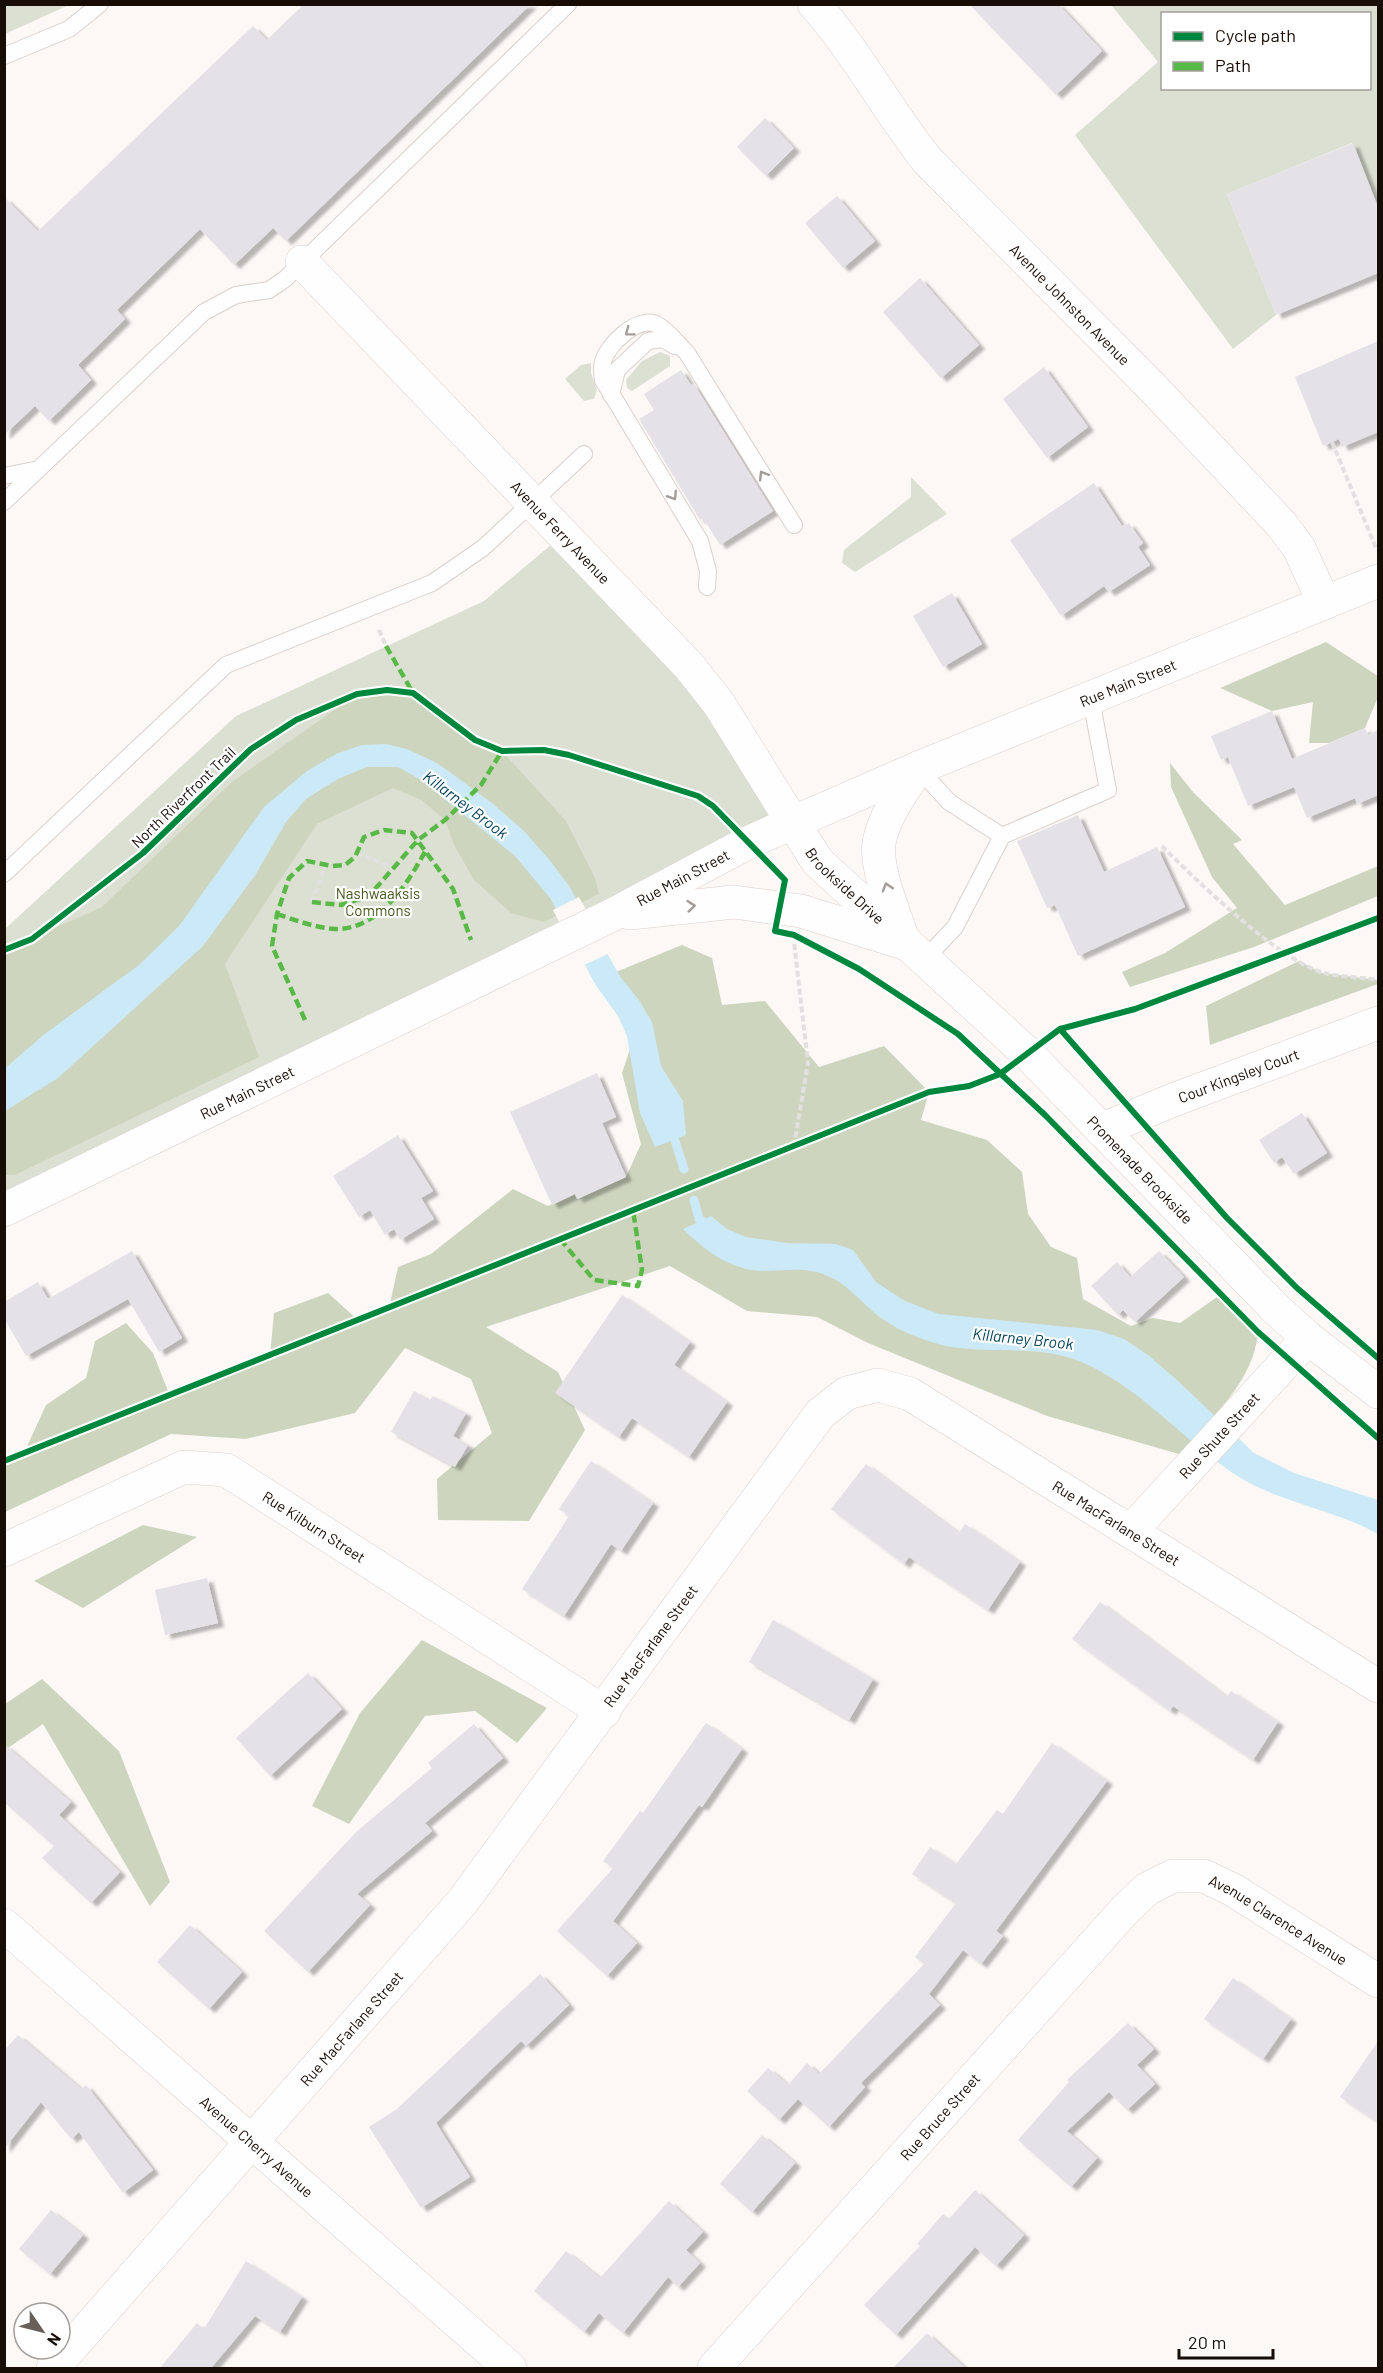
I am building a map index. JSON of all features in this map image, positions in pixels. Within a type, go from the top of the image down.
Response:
[{"type":"street","name":"Avenue Johnston Avenue","points":[[814,4],[828,20],[898,123],[927,160],[1166,401],[1282,525],[1299,548],[1324,603]]},
{"type":"street","name":"Avenue Ferry Avenue","points":[[302,262],[689,666],[719,704],[793,823]]},
{"type":"street","name":"Rue Main Street","points":[[4,1210],[612,915],[749,842],[918,768],[1378,581]]},
{"type":"street","points":[[914,952],[881,867],[879,844],[892,808],[918,768]]},
{"type":"street","name":"Brookside Drive","points":[[793,823],[818,862],[914,952]]},
{"type":"street","points":[[612,915],[734,902],[801,911],[914,952]]},
{"type":"street","name":"Promenade Brookside","points":[[914,952],[1028,1054],[1308,1338],[1378,1392]]},
{"type":"street","name":"Cour Kingsley Court","points":[[1101,1130],[1173,1100],[1378,1023]]},
{"type":"street","name":"Rue Shute Street","points":[[1131,1531],[1308,1338]]},
{"type":"street","name":"Rue MacFarlane Street","points":[[53,2368],[251,2140],[463,1902],[820,1414],[847,1393],[878,1385],[910,1395],[1378,1686]]},
{"type":"street","name":"Rue Kilburn Street","points":[[4,1550],[184,1467],[226,1470],[604,1712]]},
{"type":"street","name":"Avenue Clarence Avenue","points":[[1173,1876],[1204,1876],[1233,1890],[1378,1981]]},
{"type":"street","name":"Rue Bruce Street","points":[[714,2368],[1125,1910],[1147,1889],[1173,1876]]},
{"type":"street","name":"Avenue Cherry Avenue","points":[[4,1925],[510,2368]]},
{"type":"lane","points":[[4,56],[69,29],[100,4]]},
{"type":"lane","points":[[4,502],[204,312],[236,295],[269,290],[302,262],[568,4]]},
{"type":"lane","points":[[707,587],[708,571],[700,541],[603,380],[603,360],[615,344],[638,325],[655,324],[666,331],[687,352],[794,525]]},
{"type":"lane","points":[[4,874],[226,665],[432,583],[483,548],[585,454]]},
{"type":"lane","points":[[4,476],[39,470]]},
{"type":"lane","points":[[914,952],[955,927],[1002,836],[1108,790],[1091,699]]},
{"type":"lane","points":[[918,768],[949,802],[1002,836]]},
{"type":"path","points":[[1332,442],[1376,548]]},
{"type":"path","points":[[1161,846],[1201,885],[1286,954],[1322,973],[1378,980]]},
{"type":"path","points":[[357,853],[392,867]]},
{"type":"path","points":[[312,902],[326,864]]},
{"type":"path","points":[[794,936],[808,1063],[794,1146]]},
{"type":"path","points":[[1276,958],[1297,950]]},
{"type":"path","points":[[783,1150],[804,1142]]},
{"type":"green space","points":[[5,4],[69,4],[69,5],[5,34]]},
{"type":"green space","points":[[1111,5],[1378,5],[1378,207],[1352,143],[1227,194],[1276,315],[1233,349],[1075,135],[1158,62]]},
{"type":"green space","points":[[660,352],[670,356],[670,366],[632,391],[627,388],[626,380],[642,361]]},
{"type":"green space","points":[[591,363],[591,373],[597,390],[594,399],[584,401],[565,379],[581,365]]},
{"type":"green space","points":[[911,477],[947,514],[855,572],[842,563],[844,550],[911,497]]},
{"type":"green space","name":"Nashwaaksis Commons","points":[[564,534],[793,823],[5,1210],[5,929],[236,716],[484,601]]},
{"type":"green space","points":[[1326,642],[1378,676],[1378,697],[1365,728],[1329,743],[1309,743],[1313,702],[1272,711],[1220,688]]},
{"type":"green space","points":[[387,690],[413,693],[475,740],[502,751],[566,821],[595,878],[599,894],[544,922],[511,913],[474,880],[454,845],[445,820],[421,800],[393,788],[317,824],[225,964],[259,1057],[15,1175],[5,1175],[5,950],[102,907],[232,782],[357,694]]},
{"type":"green space","points":[[1170,763],[1193,792],[1242,840],[1233,844],[1285,905],[1378,866],[1378,896],[1254,947],[1130,987],[1122,972],[1165,953],[1237,908],[1212,877],[1171,787]]},
{"type":"green space","points":[[682,945],[712,958],[722,1005],[765,1001],[819,1067],[884,1046],[929,1092],[921,1120],[987,1140],[1022,1172],[1028,1214],[1051,1247],[1077,1258],[1083,1299],[1131,1326],[1153,1318],[1180,1323],[1217,1297],[1258,1332],[1255,1350],[1240,1383],[1217,1413],[1179,1454],[1047,1416],[868,1343],[817,1317],[747,1311],[670,1266],[486,1327],[558,1372],[585,1430],[529,1521],[438,1520],[437,1479],[492,1433],[471,1379],[405,1348],[355,1413],[246,1439],[171,1434],[5,1512],[5,1461],[24,1453],[46,1405],[86,1378],[95,1341],[126,1323],[153,1353],[170,1396],[270,1355],[274,1313],[328,1293],[358,1320],[389,1308],[398,1267],[431,1254],[513,1189],[548,1206],[575,1194],[578,1199],[626,1177],[641,1144],[622,1073],[638,1025],[606,976]]},
{"type":"green space","points":[[1299,961],[1322,973],[1378,980],[1378,984],[1210,1045],[1206,1006]]},
{"type":"green space","points":[[143,1525],[197,1537],[83,1608],[34,1581]]},
{"type":"green space","points":[[422,1640],[547,1708],[517,1743],[475,1711],[425,1716],[349,1824],[312,1806],[360,1713]]},
{"type":"green space","points":[[42,1679],[119,1751],[170,1882],[150,1906],[43,1724],[5,1750],[5,1704]]},
{"type":"water","points":[[386,744],[407,749],[437,763],[492,803],[524,831],[552,863],[569,886],[621,978],[639,1000],[652,1022],[661,1066],[683,1101],[686,1135],[655,1147],[640,1113],[627,1036],[618,1016],[595,984],[550,898],[515,856],[421,780],[398,767],[367,767],[338,779],[306,799],[286,822],[256,874],[203,946],[58,1078],[5,1111],[4,1069],[46,1033],[139,965],[179,926],[264,807],[307,771],[336,754],[362,745]]},
{"type":"water","points":[[711,1216],[727,1229],[746,1237],[787,1243],[836,1244],[853,1250],[876,1282],[905,1301],[939,1314],[1097,1330],[1124,1339],[1148,1355],[1178,1381],[1254,1453],[1294,1473],[1378,1500],[1378,1534],[1361,1525],[1253,1485],[1217,1462],[1127,1388],[1086,1364],[1054,1354],[969,1349],[934,1343],[889,1323],[845,1286],[820,1273],[797,1270],[754,1270],[726,1261],[703,1247],[683,1229]]},
{"type":"pier","points":[[579,897],[610,953],[582,966],[553,910]]},
{"type":"building","points":[[304,4],[531,4],[286,241],[273,228],[234,265],[200,229],[117,310],[125,319],[78,365],[91,380],[49,421],[35,406],[4,435],[4,197],[38,231],[253,26],[267,40]]},
{"type":"building","points":[[969,4],[1058,4],[1102,51],[1056,95]]},
{"type":"building","points":[[765,118],[794,148],[766,176],[737,147]]},
{"type":"building","points":[[1353,143],[1378,207],[1378,273],[1276,315],[1227,194]]},
{"type":"building","points":[[837,196],[875,241],[843,268],[805,223]]},
{"type":"building","points":[[920,278],[979,345],[941,378],[883,312]]},
{"type":"building","points":[[1378,341],[1378,432],[1342,447],[1339,439],[1323,446],[1295,377]]},
{"type":"building","points":[[1044,367],[1088,427],[1047,458],[1003,399]]},
{"type":"building","points":[[681,370],[691,385],[694,384],[773,511],[720,545],[703,518],[700,520],[639,419],[654,410],[644,394]]},
{"type":"building","points":[[1094,483],[1122,526],[1129,523],[1143,543],[1138,547],[1150,565],[1109,592],[1104,586],[1061,616],[1010,540]]},
{"type":"building","points":[[952,593],[982,644],[943,667],[913,616]]},
{"type":"building","points":[[1272,711],[1292,759],[1365,728],[1368,735],[1378,730],[1378,795],[1357,804],[1355,798],[1307,818],[1294,787],[1248,806],[1228,757],[1221,760],[1211,736]]},
{"type":"building","points":[[1078,815],[1104,872],[1157,847],[1185,907],[1078,956],[1055,905],[1047,908],[1017,841]]},
{"type":"building","points":[[597,1073],[616,1117],[602,1123],[626,1177],[577,1199],[575,1194],[552,1205],[510,1112]]},
{"type":"building","points":[[1302,1113],[1327,1153],[1294,1174],[1282,1157],[1274,1163],[1259,1140]]},
{"type":"building","points":[[398,1135],[433,1191],[421,1198],[434,1219],[400,1240],[394,1229],[385,1235],[370,1210],[359,1217],[333,1176]]},
{"type":"building","points":[[132,1251],[182,1338],[159,1352],[128,1299],[26,1356],[4,1318],[4,1302],[38,1282],[48,1299]]},
{"type":"building","points":[[1159,1251],[1184,1277],[1135,1322],[1123,1310],[1118,1315],[1091,1286],[1117,1262],[1130,1277]]},
{"type":"building","points":[[622,1295],[690,1342],[674,1365],[727,1402],[689,1457],[632,1418],[619,1437],[555,1393]]},
{"type":"building","points":[[414,1391],[430,1400],[433,1396],[466,1413],[453,1436],[468,1445],[455,1467],[391,1432]]},
{"type":"building","points":[[591,1461],[653,1503],[621,1551],[611,1544],[564,1616],[522,1589],[569,1516],[559,1509]]},
{"type":"building","points":[[866,1464],[959,1533],[965,1524],[1020,1562],[988,1610],[909,1557],[904,1564],[831,1509]]},
{"type":"building","points":[[207,1578],[218,1623],[165,1635],[155,1590]]},
{"type":"building","points":[[1100,1602],[1227,1697],[1231,1691],[1278,1722],[1253,1760],[1173,1706],[1170,1711],[1072,1639]]},
{"type":"building","points":[[773,1620],[873,1679],[849,1720],[749,1662]]},
{"type":"building","points":[[308,1673],[342,1709],[270,1776],[236,1738]]},
{"type":"building","points":[[706,1723],[742,1749],[702,1807],[699,1805],[613,1921],[637,1943],[607,1976],[557,1931],[613,1868],[603,1861],[640,1811],[643,1813]]},
{"type":"building","points":[[474,1724],[503,1758],[425,1823],[432,1831],[357,1894],[370,1905],[308,1972],[264,1931],[356,1832],[432,1768],[428,1763]]},
{"type":"building","points":[[1052,1743],[1107,1781],[996,1931],[1003,1936],[981,1964],[963,1950],[929,1994],[940,2005],[861,2083],[865,2087],[829,2127],[798,2099],[779,2120],[747,2091],[768,2068],[788,2085],[807,2063],[819,2074],[924,1964],[915,1957],[956,1903],[912,1874],[930,1847],[956,1864],[997,1810],[1003,1814]]},
{"type":"building","points":[[4,1744],[71,1802],[59,1815],[120,1872],[91,1903],[42,1858],[54,1846],[4,1802]]},
{"type":"building","points":[[190,1925],[242,1972],[209,2009],[157,1962]]},
{"type":"building","points":[[540,1974],[569,2005],[526,2046],[521,2041],[436,2123],[470,2177],[421,2208],[369,2127],[397,2109]]},
{"type":"building","points":[[1233,1978],[1291,2019],[1263,2059],[1204,2019]]},
{"type":"building","points":[[1128,2023],[1154,2049],[1137,2065],[1155,2084],[1127,2110],[1109,2092],[1067,2131],[1097,2158],[1071,2187],[1018,2140],[1069,2082],[1067,2080]]},
{"type":"building","points":[[18,2035],[81,2089],[86,2085],[153,2170],[123,2193],[79,2132],[71,2139],[41,2102],[4,2149],[4,2051]]},
{"type":"building","points":[[1378,2041],[1378,2122],[1340,2097]]},
{"type":"building","points":[[762,2135],[795,2163],[752,2212],[720,2184]]},
{"type":"building","points":[[975,2190],[1024,2235],[996,2266],[975,2247],[896,2335],[864,2305],[920,2246],[917,2244],[943,2214],[949,2219]]},
{"type":"building","points":[[669,2201],[703,2232],[686,2250],[700,2263],[678,2287],[668,2277],[623,2333],[599,2313],[584,2332],[534,2291],[566,2251],[600,2278]]},
{"type":"building","points":[[51,2210],[83,2235],[50,2274],[19,2249]]},
{"type":"building","points":[[246,2261],[302,2297],[280,2332],[255,2316],[211,2368],[160,2368],[197,2323],[204,2329]]},
{"type":"building","points":[[927,2333],[965,2368],[893,2368]]},
{"type":"waterway","name":"Killarney Brook","points":[[671,1128],[684,1169]]},
{"type":"waterway","name":"Killarney Brook","points":[[694,1200],[699,1219],[708,1226]]},
{"type":"marked path","points":[[386,646],[413,693]]},
{"type":"marked path","points":[[312,902],[341,905],[369,896],[418,840],[445,820],[481,785],[502,751]]},
{"type":"marked path","points":[[305,1020],[272,946],[277,914],[289,878],[307,861],[332,866],[345,865],[355,857],[364,837],[384,830],[412,833],[453,889],[471,940]]},
{"type":"marked path","points":[[277,914],[335,929],[365,922],[378,913],[401,890],[426,850]]},
{"type":"marked path","points":[[560,1239],[594,1280],[638,1286],[642,1270],[633,1210]]},
{"type":"cycle path","name":"North Riverfront Trail","points":[[4,950],[32,939],[143,853],[251,749],[296,720],[357,694],[387,690],[413,693],[475,740],[502,751],[544,750],[569,755],[698,796],[713,806],[785,880],[775,931],[794,935],[859,969],[958,1034],[1045,1115],[1258,1332],[1378,1438]]},
{"type":"cycle path","points":[[4,1461],[929,1092],[969,1086],[1000,1074],[1060,1029],[1135,1009],[1378,918]]},
{"type":"cycle path","points":[[1060,1029],[1227,1218],[1297,1288],[1378,1358]]}]
